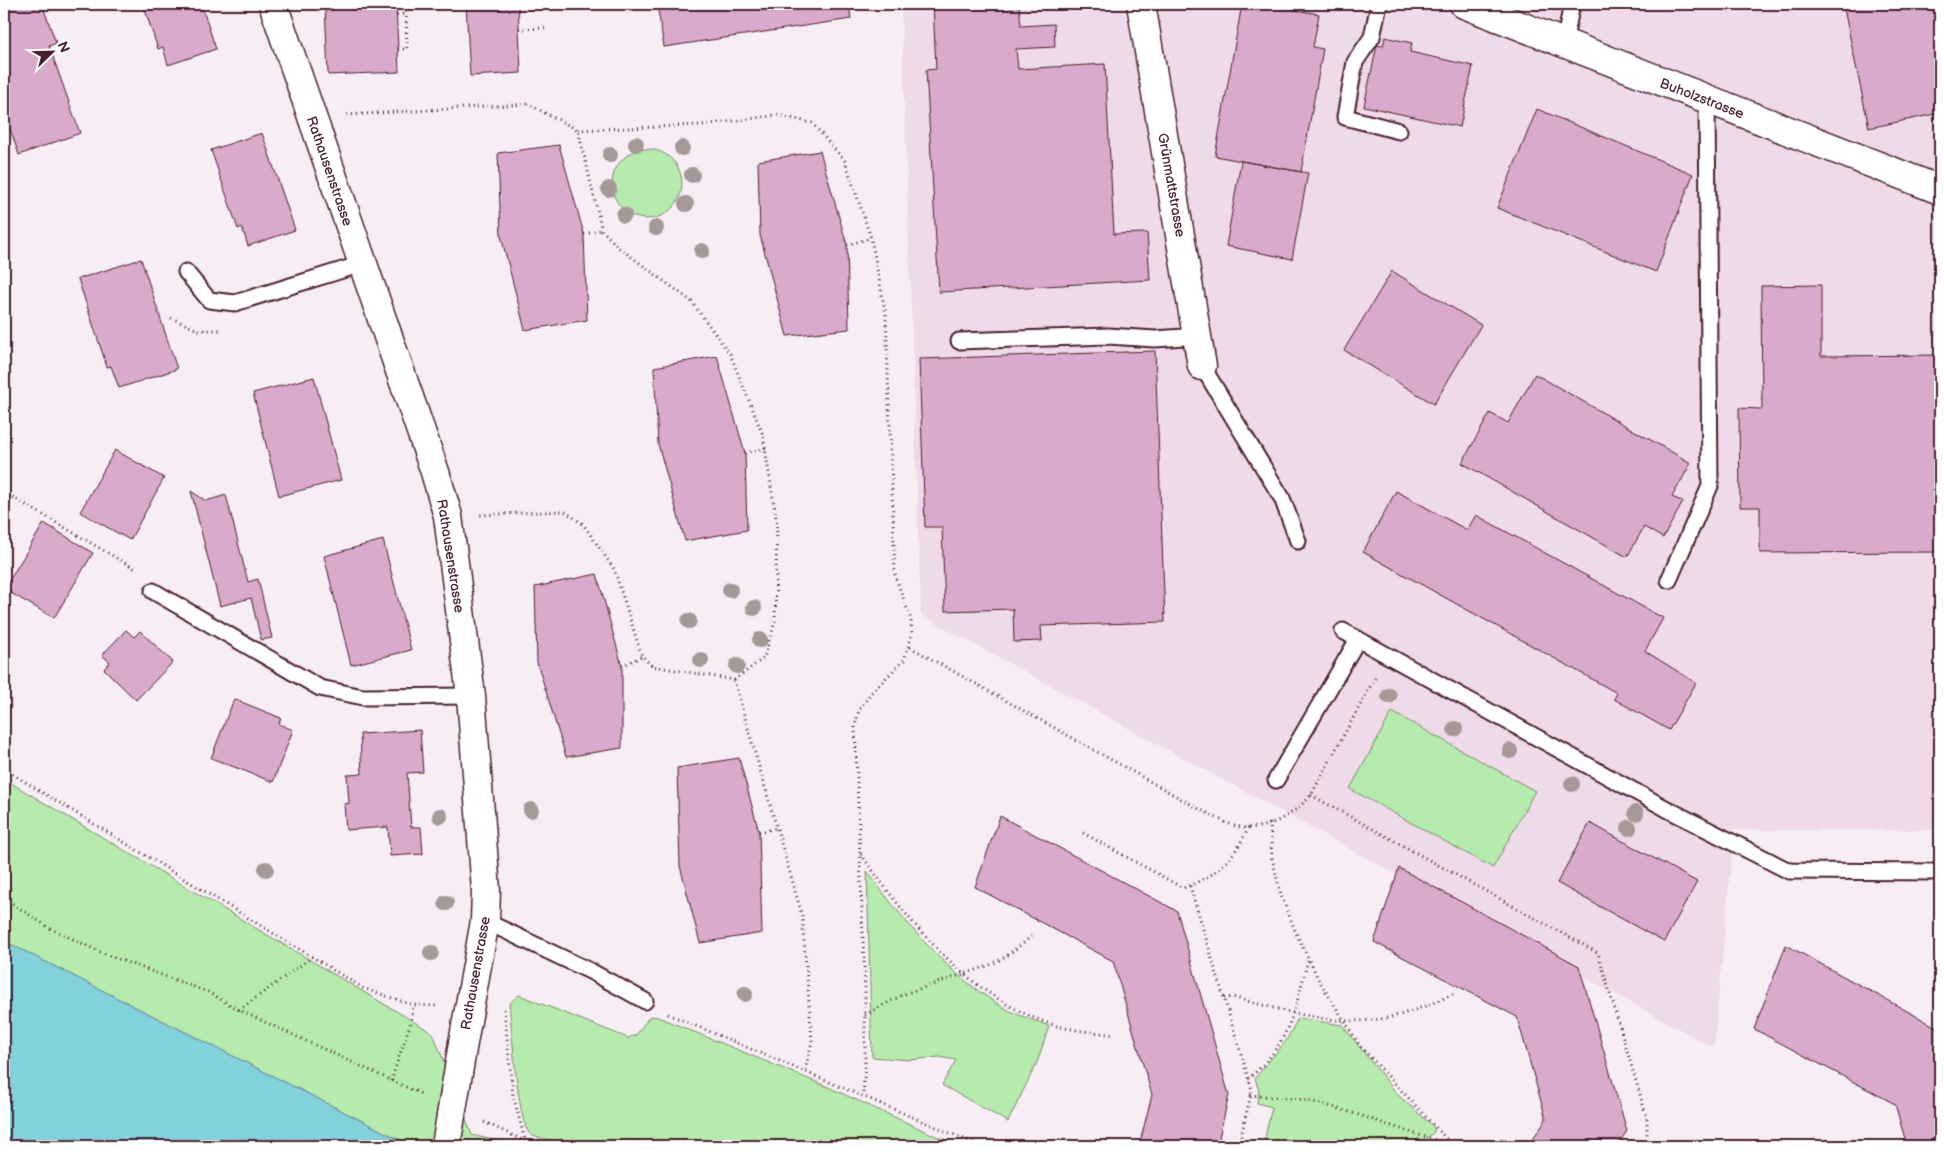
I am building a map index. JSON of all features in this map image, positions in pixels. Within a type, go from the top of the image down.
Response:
[{"type":"street","name":"Rathausenstrasse","points":[[273,4],[435,472],[448,516],[471,696],[486,890],[485,921],[446,1146]]},
{"type":"street","name":"Grünmattstrasse","points":[[1141,4],[1202,366]]},
{"type":"street","name":"Buholzstrasse","points":[[1464,4],[1940,190]]},
{"type":"lane","points":[[1379,4],[1372,37],[1355,62],[1345,117],[1399,130]]},
{"type":"lane","points":[[1564,44],[1572,4]]},
{"type":"lane","points":[[1668,580],[1710,486],[1707,100]]},
{"type":"lane","points":[[186,272],[209,300],[235,303],[362,264]]},
{"type":"lane","points":[[959,341],[1108,336],[1155,339],[1198,336]]},
{"type":"lane","points":[[1202,366],[1282,498],[1298,541]]},
{"type":"lane","points":[[153,591],[320,688],[364,697],[471,696]]},
{"type":"lane","points":[[1343,630],[1667,809],[1789,871],[1940,872]]},
{"type":"lane","points":[[1276,780],[1358,639]]},
{"type":"lane","points":[[485,921],[592,972],[646,1001]]},
{"type":"path","points":[[398,49],[407,49],[406,4]]},
{"type":"path","points":[[397,15],[406,14]]},
{"type":"path","points":[[519,29],[546,28]]},
{"type":"path","points":[[312,118],[528,104],[578,130],[702,125],[778,116],[812,123],[845,161],[871,238],[886,315],[895,576],[911,619],[910,648],[904,660],[871,693],[859,710],[855,726],[861,854],[866,1062],[863,1096]]},
{"type":"path","points":[[448,516],[564,511],[583,524],[614,570],[642,656],[652,666],[734,680],[764,658],[775,622],[777,524],[763,435],[730,354],[691,301],[618,247],[602,230],[578,130]]},
{"type":"path","points":[[584,234],[602,230]]},
{"type":"path","points":[[848,245],[871,238]]},
{"type":"path","points":[[745,453],[766,448]]},
{"type":"path","points":[[4,492],[144,574],[153,591]]},
{"type":"path","points":[[910,648],[1201,810],[1239,827],[1270,823],[1299,810],[1311,795],[1387,655]]},
{"type":"path","points":[[622,666],[642,656]]},
{"type":"path","points":[[734,680],[802,915],[812,1040],[805,1071]]},
{"type":"path","points":[[4,769],[363,988],[413,1005],[469,1008]]},
{"type":"path","points":[[1311,795],[1598,953],[1647,1118],[1647,1139],[1643,1146]]},
{"type":"path","points":[[1270,823],[1272,858],[1281,895],[1296,933],[1320,982],[1360,1046],[1453,1146]]},
{"type":"path","points":[[1083,833],[1182,888],[1202,881],[1218,871],[1236,854],[1250,827]]},
{"type":"path","points":[[759,832],[776,828]]},
{"type":"path","points":[[861,854],[892,898],[924,936],[979,986],[1015,1010],[1055,1026],[1114,1035]]},
{"type":"path","points":[[1190,886],[1252,1090],[1239,1144],[1244,1146]]},
{"type":"path","points":[[4,898],[51,929],[107,955],[208,992],[239,1010],[391,1081],[412,1018],[413,1005]]},
{"type":"path","points":[[865,1016],[904,994],[988,966],[1005,957],[1032,936]]},
{"type":"path","points":[[239,1010],[312,957]]},
{"type":"path","points":[[1248,1079],[1276,1050],[1292,1021],[1308,958]]},
{"type":"path","points":[[475,973],[490,977],[502,994],[513,1095],[525,1141]]},
{"type":"path","points":[[1224,998],[1232,997],[1294,1013],[1344,1021],[1390,1018],[1420,1009],[1453,994]]},
{"type":"path","points":[[646,1001],[666,1013],[980,1146]]},
{"type":"path","points":[[1250,1095],[1303,1100],[1360,1115],[1426,1138],[1449,1143]]},
{"type":"path","points":[[502,1130],[525,1141],[542,1146]]},
{"type":"path","points":[[525,1141],[573,1146]]},
{"type":"path","points":[[1418,1146],[1449,1143]]},
{"type":"shaded area","points":[[901,4],[1124,4],[1131,41],[1157,38],[1153,4],[1940,4],[1940,830],[1734,830],[1714,1048],[921,615]]},
{"type":"green space","points":[[640,149],[654,149],[667,155],[676,164],[682,177],[680,197],[672,209],[654,219],[640,219],[627,213],[618,204],[612,191],[612,177],[618,164],[627,155]]},
{"type":"green space","points":[[1392,712],[1535,791],[1493,868],[1350,789]]},
{"type":"green space","points":[[4,779],[433,1033],[472,1135],[518,1146],[412,1146],[4,941]]},
{"type":"green space","points":[[867,871],[914,930],[949,967],[968,983],[1010,1011],[1049,1026],[1038,1060],[1008,1122],[942,1085],[956,1060],[939,1057],[910,1060],[872,1057]]},
{"type":"green space","points":[[519,995],[628,1038],[636,1035],[650,1016],[658,1017],[828,1087],[958,1146],[657,1146],[634,1140],[572,1141],[553,1140],[531,1135],[526,1128],[522,1114],[509,1004]]},
{"type":"green space","points":[[1298,1018],[1342,1025],[1398,1095],[1434,1127],[1434,1132],[1421,1143],[1392,1146],[1263,1146],[1272,1107],[1257,1103],[1259,1091],[1255,1078],[1286,1041]]},
{"type":"water","points":[[4,941],[412,1146],[4,1146]]},
{"type":"building","points":[[4,4],[42,4],[56,43],[49,46],[80,133],[19,155],[4,111]]},
{"type":"building","points":[[143,4],[201,4],[216,49],[168,65],[163,47],[158,49]]},
{"type":"building","points":[[325,4],[396,4],[399,72],[328,75]]},
{"type":"building","points":[[466,4],[518,4],[521,73],[470,76]]},
{"type":"building","points":[[657,4],[849,4],[851,19],[664,47]]},
{"type":"building","points":[[933,4],[1019,4],[1021,26],[1054,24],[1055,47],[1016,49],[1018,69],[1105,64],[1114,234],[1147,233],[1150,280],[939,292],[926,70],[936,69]]},
{"type":"building","points":[[1242,4],[1260,4],[1319,14],[1313,47],[1323,49],[1301,172],[1215,156]]},
{"type":"building","points":[[1843,4],[1940,4],[1940,113],[1869,128]]},
{"type":"building","points":[[1385,37],[1412,43],[1410,52],[1473,66],[1460,127],[1364,106],[1377,45],[1383,46]]},
{"type":"building","points":[[1537,109],[1693,174],[1656,272],[1497,208]]},
{"type":"building","points":[[262,133],[295,230],[248,246],[242,227],[238,229],[211,150]]},
{"type":"building","points":[[559,145],[584,234],[587,320],[525,330],[501,236],[498,153]]},
{"type":"building","points":[[820,151],[847,245],[849,329],[787,336],[760,235],[758,161]]},
{"type":"building","points":[[1241,161],[1308,173],[1292,259],[1226,246]]},
{"type":"building","points":[[141,259],[177,369],[119,388],[111,366],[107,367],[78,279]]},
{"type":"building","points":[[1392,271],[1481,325],[1434,404],[1344,350]]},
{"type":"building","points":[[1821,285],[1821,356],[1940,355],[1940,552],[1760,553],[1760,507],[1740,507],[1739,408],[1762,409],[1761,286]]},
{"type":"building","points":[[1155,351],[1165,622],[1041,626],[1042,641],[1014,642],[1013,609],[945,611],[942,527],[925,527],[919,359]]},
{"type":"building","points":[[717,356],[745,453],[747,530],[685,541],[658,444],[654,367]]},
{"type":"building","points":[[1535,374],[1691,463],[1672,497],[1683,502],[1663,538],[1644,527],[1627,557],[1462,463],[1490,413],[1508,423]]},
{"type":"building","points":[[314,377],[341,480],[279,496],[253,393]]},
{"type":"building","points":[[115,450],[164,478],[130,540],[80,512]]},
{"type":"building","points":[[191,491],[206,501],[226,495],[248,582],[258,579],[272,638],[261,640],[251,598],[220,606]]},
{"type":"building","points":[[1396,491],[1467,530],[1476,515],[1663,618],[1645,651],[1696,683],[1669,730],[1614,699],[1617,693],[1363,552]]},
{"type":"building","points":[[44,523],[93,553],[54,618],[4,589]]},
{"type":"building","points":[[383,540],[411,650],[351,665],[324,556]]},
{"type":"building","points":[[597,574],[622,666],[622,748],[566,757],[537,662],[535,587]]},
{"type":"building","points":[[126,630],[134,637],[140,631],[173,662],[136,700],[104,669],[110,662],[102,655]]},
{"type":"building","points":[[234,699],[281,718],[279,724],[293,730],[273,782],[211,758]]},
{"type":"building","points":[[420,730],[423,772],[407,773],[411,827],[421,827],[423,854],[390,856],[388,827],[346,830],[344,804],[349,803],[347,775],[362,774],[360,734]]},
{"type":"building","points":[[739,758],[759,832],[762,933],[700,943],[680,866],[677,768]]},
{"type":"building","points":[[1000,816],[1177,911],[1229,1095],[1217,1146],[1139,1146],[1152,1095],[1113,961],[975,887]]},
{"type":"building","points":[[1590,823],[1697,882],[1664,942],[1557,883]]},
{"type":"building","points":[[1399,868],[1579,966],[1627,1131],[1617,1146],[1528,1146],[1546,1119],[1517,1017],[1374,942]]},
{"type":"building","points":[[1786,945],[1940,1029],[1940,1146],[1907,1146],[1895,1104],[1754,1029]]}]
